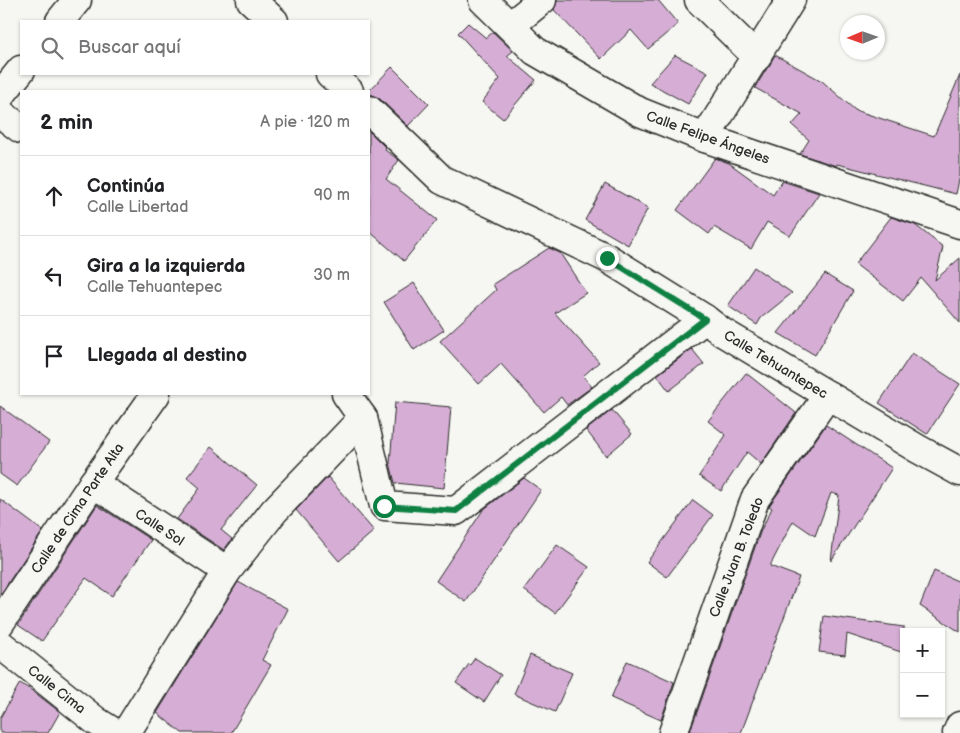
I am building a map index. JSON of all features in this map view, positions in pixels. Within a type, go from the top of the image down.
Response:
[{"type":"street","points":[[61,20],[77,0]]},
{"type":"street","points":[[251,0],[273,20]]},
{"type":"street","name":"Calle Felipe Ángeles","points":[[483,0],[535,51],[640,112],[705,138],[960,224]]},
{"type":"street","points":[[510,26],[542,0]]},
{"type":"street","points":[[698,0],[757,57]]},
{"type":"street","points":[[705,138],[791,0]]},
{"type":"street","points":[[0,96],[20,71]]},
{"type":"street","points":[[331,75],[348,90]]},
{"type":"street","name":"Calle Tehuantepec","points":[[370,111],[442,180],[607,258],[705,319],[722,332],[960,472]]},
{"type":"street","points":[[0,114],[20,128]]},
{"type":"street","points":[[347,395],[363,418],[384,506],[456,511],[705,319]]},
{"type":"street","name":"Calle de Cima Parte Alta","points":[[0,623],[93,483],[155,395]]},
{"type":"street","name":"Calle Juan B. Toledo","points":[[673,733],[755,499],[828,395]]},
{"type":"street","points":[[126,733],[227,571],[274,511],[363,418]]},
{"type":"street","name":"Calle Sol","points":[[93,483],[227,571]]},
{"type":"street","name":"Calle Cima","points":[[0,644],[100,729]]},
{"type":"street","points":[[958,733],[960,726]]},
{"type":"building","points":[[557,0],[658,0],[678,24],[648,49],[631,30],[601,59],[554,10]]},
{"type":"building","points":[[468,23],[486,38],[493,32],[513,51],[507,56],[536,80],[503,119],[482,102],[500,79],[458,33]]},
{"type":"building","points":[[675,55],[708,72],[688,104],[650,83]]},
{"type":"building","points":[[775,55],[822,81],[855,110],[934,136],[960,75],[960,175],[956,194],[837,164],[836,166],[800,154],[809,140],[792,125],[802,114],[755,88]]},
{"type":"building","points":[[392,67],[429,104],[408,126],[380,99],[370,95],[370,90]]},
{"type":"building","points":[[370,132],[386,148],[385,150],[399,160],[386,179],[437,220],[404,261],[370,232]]},
{"type":"building","points":[[715,158],[729,163],[773,195],[782,181],[819,193],[790,236],[767,222],[751,249],[714,227],[709,234],[677,210]]},
{"type":"building","points":[[605,184],[648,208],[628,245],[585,220]]},
{"type":"building","points":[[891,217],[915,225],[943,247],[935,280],[960,258],[960,323],[921,278],[903,301],[855,264]]},
{"type":"building","points":[[549,248],[560,253],[586,293],[555,313],[599,362],[583,376],[592,387],[567,405],[561,397],[544,412],[501,364],[479,384],[440,341],[496,290],[493,284]]},
{"type":"building","points":[[754,267],[792,293],[761,318],[757,325],[728,306]]},
{"type":"building","points":[[825,274],[853,291],[815,355],[778,333]]},
{"type":"building","points":[[414,283],[444,330],[414,350],[384,302]]},
{"type":"building","points":[[692,349],[704,364],[669,391],[657,375]]},
{"type":"building","points":[[912,353],[960,384],[927,434],[879,403]]},
{"type":"building","points":[[746,373],[796,413],[761,464],[747,452],[721,491],[699,476],[726,435],[708,421]]},
{"type":"building","points":[[395,402],[451,407],[444,488],[395,483],[390,463]]},
{"type":"building","points":[[0,406],[49,442],[17,486],[0,474]]},
{"type":"building","points":[[612,410],[632,434],[606,456],[586,430]]},
{"type":"building","points":[[826,425],[892,468],[831,561],[839,495],[831,493],[815,536],[793,521],[770,566],[799,577],[741,733],[690,732],[761,530],[772,508],[769,506]]},
{"type":"building","points":[[211,447],[257,485],[221,530],[232,539],[224,550],[177,519],[200,488],[187,477]]},
{"type":"building","points":[[328,477],[374,531],[339,561],[296,510]]},
{"type":"building","points":[[524,478],[541,490],[466,602],[436,581],[483,510]]},
{"type":"building","points":[[0,499],[43,531],[0,595]]},
{"type":"building","points":[[693,500],[713,515],[667,577],[647,562]]},
{"type":"building","points":[[97,505],[151,540],[112,596],[86,578],[42,641],[18,625]]},
{"type":"building","points":[[557,545],[589,567],[555,613],[524,590]]},
{"type":"building","points":[[934,571],[960,582],[960,632],[920,606]]},
{"type":"building","points":[[238,582],[288,609],[262,660],[271,665],[231,733],[182,733],[157,713]]},
{"type":"building","points":[[824,616],[904,627],[900,628],[900,652],[847,634],[845,655],[819,652]]},
{"type":"building","points":[[530,655],[572,673],[555,712],[514,694]]},
{"type":"building","points":[[475,658],[501,675],[484,702],[456,683]]},
{"type":"building","points":[[627,661],[674,682],[661,720],[611,698]]},
{"type":"building","points":[[20,683],[60,712],[48,733],[0,733],[0,718]]},
{"type":"route","points":[[384,506],[456,511],[705,319],[607,258]]}]
